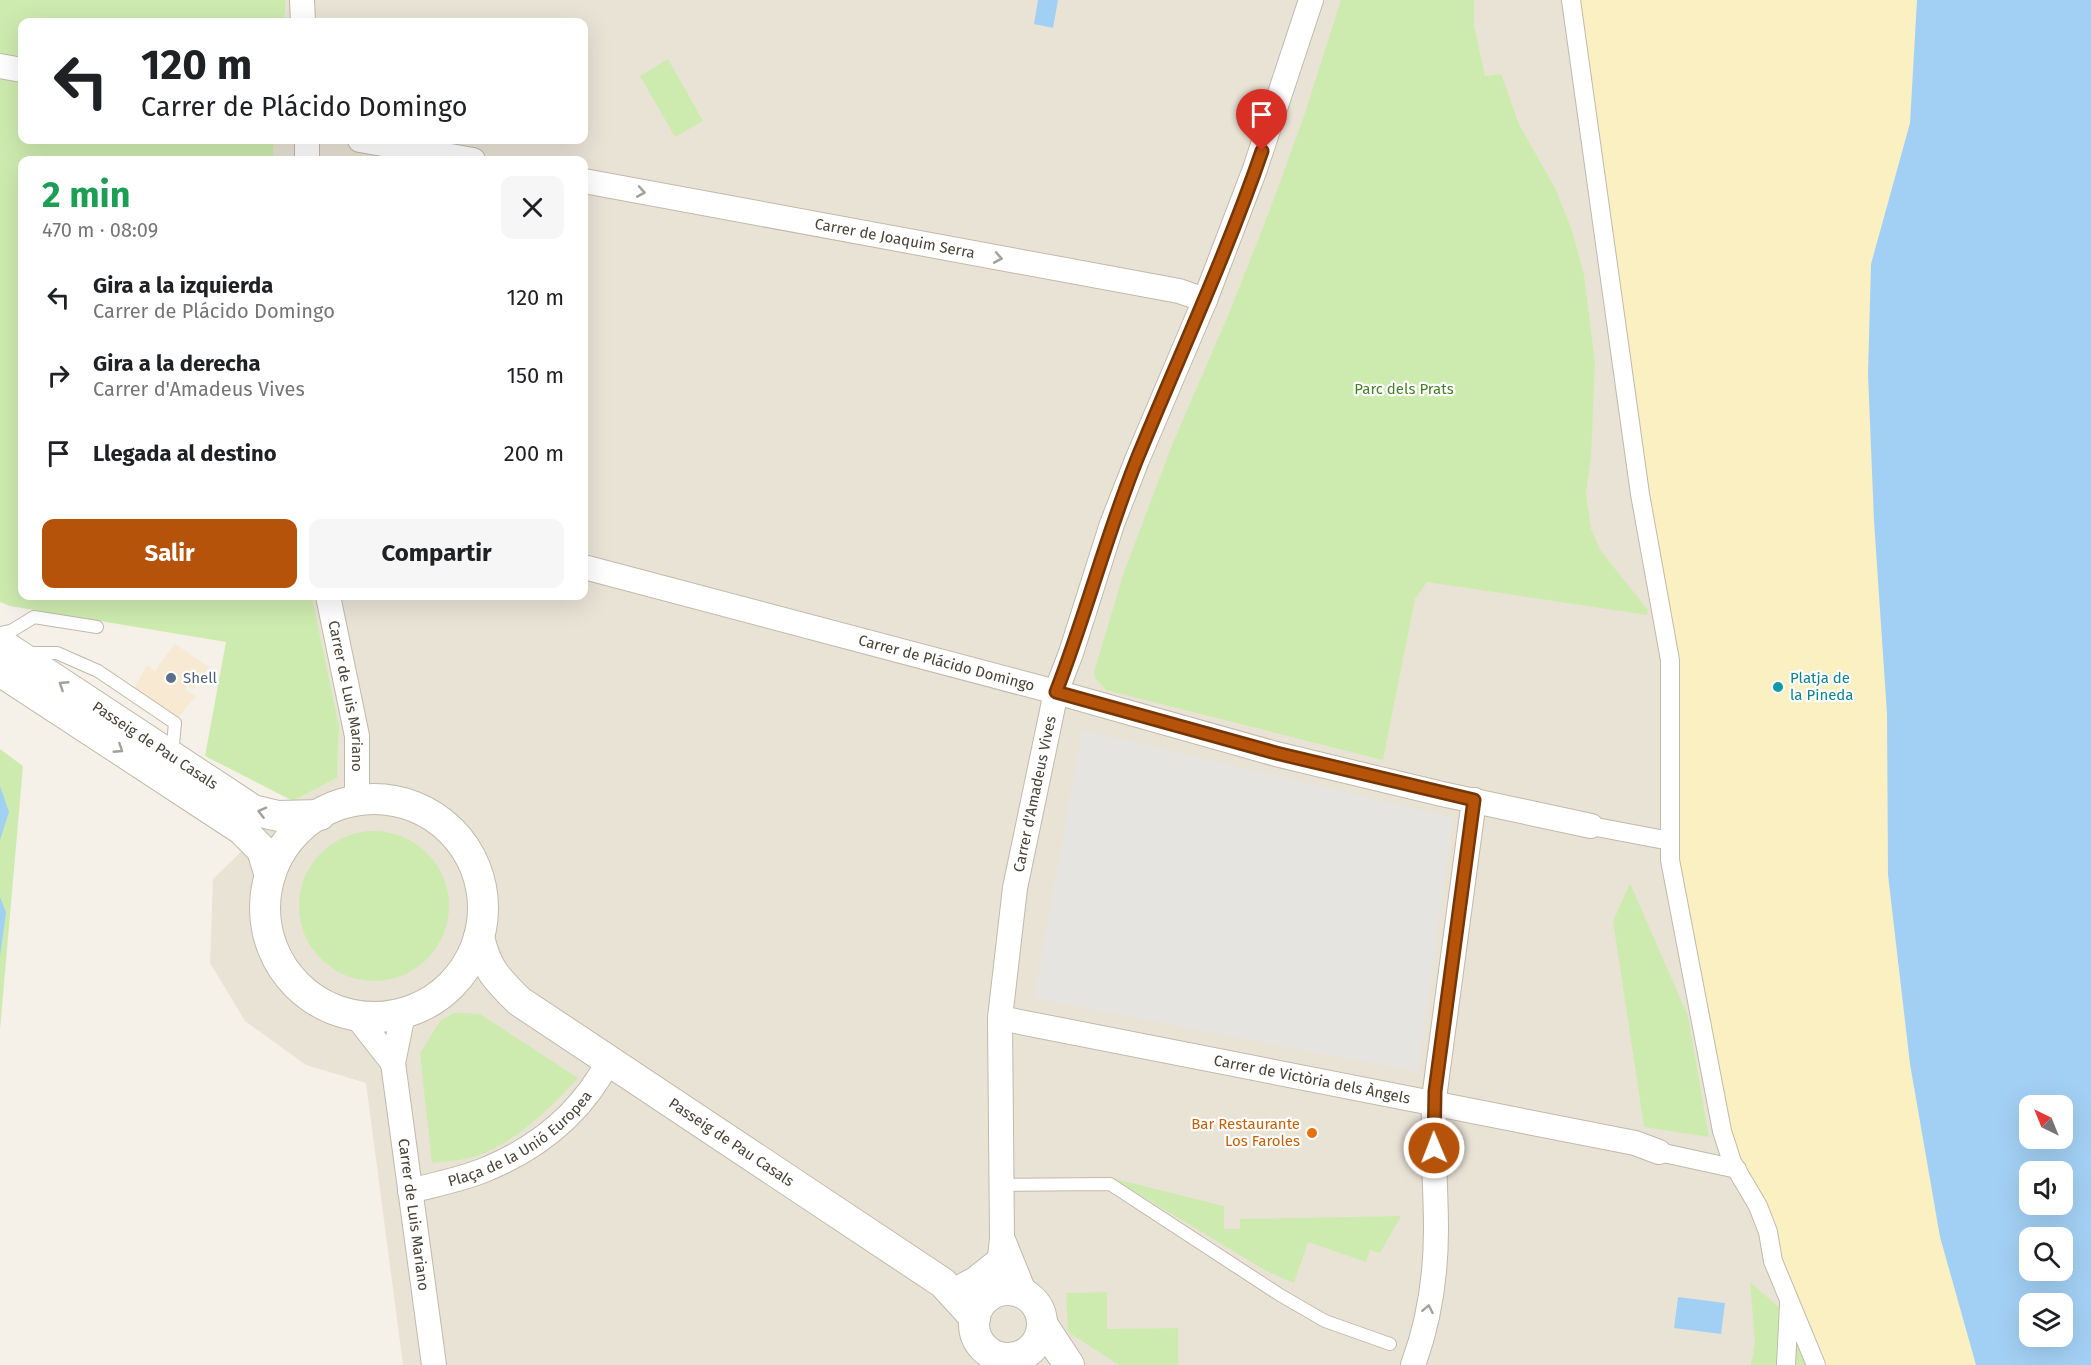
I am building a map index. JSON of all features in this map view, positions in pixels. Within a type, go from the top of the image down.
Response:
[{"type":"street","points":[[302,0],[303,18]]},
{"type":"street","name":"Carrer d'Amadeus Vives","points":[[1008,1292],[1000,1249],[1000,1018],[1015,888],[1056,692],[1071,653],[1112,524],[1205,300],[1256,168],[1311,0]]},
{"type":"street","points":[[1571,0],[1640,494],[1670,660],[1670,860],[1722,1131],[1737,1169],[1758,1206],[1768,1232],[1773,1261],[1816,1365]]},
{"type":"street","points":[[0,66],[18,69]]},
{"type":"street","points":[[383,144],[450,156]]},
{"type":"street","name":"Carrer de Joaquim Serra","points":[[588,182],[1167,289],[1205,300]]},
{"type":"street","name":"Carrer de Plácido Domingo","points":[[588,568],[1276,753],[1591,826]]},
{"type":"street","name":"Carrer de Luis Mariano","points":[[329,600],[357,736],[357,798]]},
{"type":"street","name":"Passeig de Pau Casals","points":[[4,650],[253,810],[279,816],[320,815]]},
{"type":"street","name":"Passeig de Pau Casals","points":[[4,650],[241,829],[262,850],[270,876]]},
{"type":"street","points":[[357,798],[395,799],[427,811],[455,833],[472,860],[482,891],[483,906],[479,938],[468,963],[448,988],[428,1003],[403,1014],[380,1018],[357,1017],[321,1005],[292,982],[272,950],[265,913],[270,876],[281,852],[298,831],[320,815],[337,803],[357,798]]},
{"type":"street","points":[[1413,1365],[1429,1307],[1436,1257],[1434,1102],[1474,800]]},
{"type":"street","points":[[1591,826],[1670,841]]},
{"type":"street","name":"Passeig de Pau Casals","points":[[479,938],[484,958],[490,969],[519,1000],[951,1285],[975,1318]]},
{"type":"street","name":"Passeig de Pau Casals","points":[[448,988],[486,990],[519,1000]]},
{"type":"street","name":"Carrer de Luis Mariano","points":[[403,1014],[393,1063],[434,1365]]},
{"type":"street","points":[[357,1017],[393,1063]]},
{"type":"street","name":"Carrer de Victòria dels Àngels","points":[[1000,1018],[1434,1102],[1635,1143],[1659,1152]]},
{"type":"street","name":"Plaça de la Unió Europea","points":[[410,1191],[489,1168],[558,1128],[579,1107],[598,1081],[609,1060]]},
{"type":"street","points":[[1659,1152],[1737,1169]]},
{"type":"street","points":[[951,1285],[975,1279],[1000,1249]]},
{"type":"street","name":"Passeig de Pau Casals","points":[[951,1285],[1008,1292]]},
{"type":"street","points":[[1042,1324],[1035,1345],[1019,1359],[986,1349],[975,1330],[975,1318],[982,1302],[1008,1292],[1038,1307],[1042,1324],[1069,1365]]},
{"type":"street","points":[[1786,1365],[1789,1296]]},
{"type":"lane","points":[[4,650],[11,631],[34,617],[97,627]]},
{"type":"lane","points":[[1001,1185],[1110,1184],[1280,1295],[1325,1321],[1390,1344]]},
{"type":"shaded area","points":[[286,0],[1571,0],[1816,1365],[403,1365],[366,1083],[306,1065],[245,1021],[210,963],[213,879],[293,801],[337,778],[339,726],[313,600],[588,600],[588,156],[273,156],[274,144],[588,144],[588,18],[284,18]]},
{"type":"shaded area","name":"Shell","points":[[175,644],[209,667],[194,689],[187,685],[185,690],[196,696],[176,720],[132,692],[147,665],[155,671]]},
{"type":"shaded area","points":[[1082,730],[1453,818],[1418,1072],[1034,998]]},
{"type":"green space","points":[[0,0],[286,0],[284,18],[18,18],[18,144],[274,144],[273,156],[18,156],[18,600],[313,600],[339,726],[337,778],[293,801],[205,756],[226,642],[10,606],[0,602]]},
{"type":"green space","name":"Parc dels Prats","points":[[1341,0],[1474,0],[1474,25],[1485,76],[1501,74],[1519,124],[1555,188],[1572,230],[1584,275],[1595,363],[1591,457],[1586,493],[1591,529],[1601,551],[1648,610],[1647,615],[1427,582],[1415,599],[1383,760],[1106,690],[1095,678],[1094,672],[1123,575],[1172,445],[1264,225],[1303,119]]},
{"type":"green space","points":[[668,59],[703,121],[675,137],[640,76]]},
{"type":"green space","points":[[0,749],[23,766],[0,1030]]},
{"type":"green space","points":[[374,831],[403,836],[416,843],[427,853],[437,864],[444,877],[449,906],[444,935],[437,948],[427,959],[416,969],[403,976],[374,981],[345,976],[332,969],[321,959],[311,948],[304,935],[299,906],[304,877],[311,864],[321,853],[332,843],[345,836]]},
{"type":"green space","points":[[1630,883],[1688,1016],[1709,1137],[1644,1127],[1613,921]]},
{"type":"green space","points":[[454,1013],[480,1014],[578,1078],[531,1124],[504,1143],[474,1157],[432,1163],[420,1053],[440,1021]]},
{"type":"green space","points":[[1112,1178],[1224,1206],[1224,1229],[1240,1229],[1240,1219],[1401,1216],[1380,1253],[1370,1250],[1366,1262],[1308,1242],[1294,1283],[1266,1271]]},
{"type":"green space","points":[[1750,1282],[1787,1314],[1813,1365],[1751,1365],[1755,1342]]},
{"type":"green space","points":[[1107,1292],[1107,1329],[1178,1328],[1178,1365],[1119,1365],[1068,1332],[1066,1293]]},
{"type":"sand","name":"Platja de la Pineda","points":[[1571,0],[1917,0],[1910,123],[1871,264],[1887,714],[1888,875],[1910,1064],[1940,1237],[1976,1365],[1816,1365],[1732,1162],[1670,860],[1670,660]]},
{"type":"water","points":[[1038,0],[1058,0],[1053,28],[1034,24]]},
{"type":"water","points":[[1917,0],[2091,0],[2091,1365],[1976,1365],[1940,1237],[1910,1064],[1888,875],[1887,714],[1874,521],[1868,374],[1871,264],[1910,123]]},
{"type":"water","points":[[0,786],[9,812],[0,840]]},
{"type":"water","points":[[0,897],[6,912],[0,957]]},
{"type":"water","points":[[1678,1297],[1725,1303],[1721,1334],[1674,1328]]},
{"type":"place","name":"Shell","points":[[171,678]]},
{"type":"place","name":"Platja de la Pineda","points":[[1778,687]]},
{"type":"place","name":"Bar Restaurante Los Faroles","points":[[1312,1133]]},
{"type":"route","points":[[1262,151],[1205,300],[1112,524],[1071,653],[1056,692],[1110,709],[1276,753],[1474,800],[1435,1091],[1434,1148]]}]
